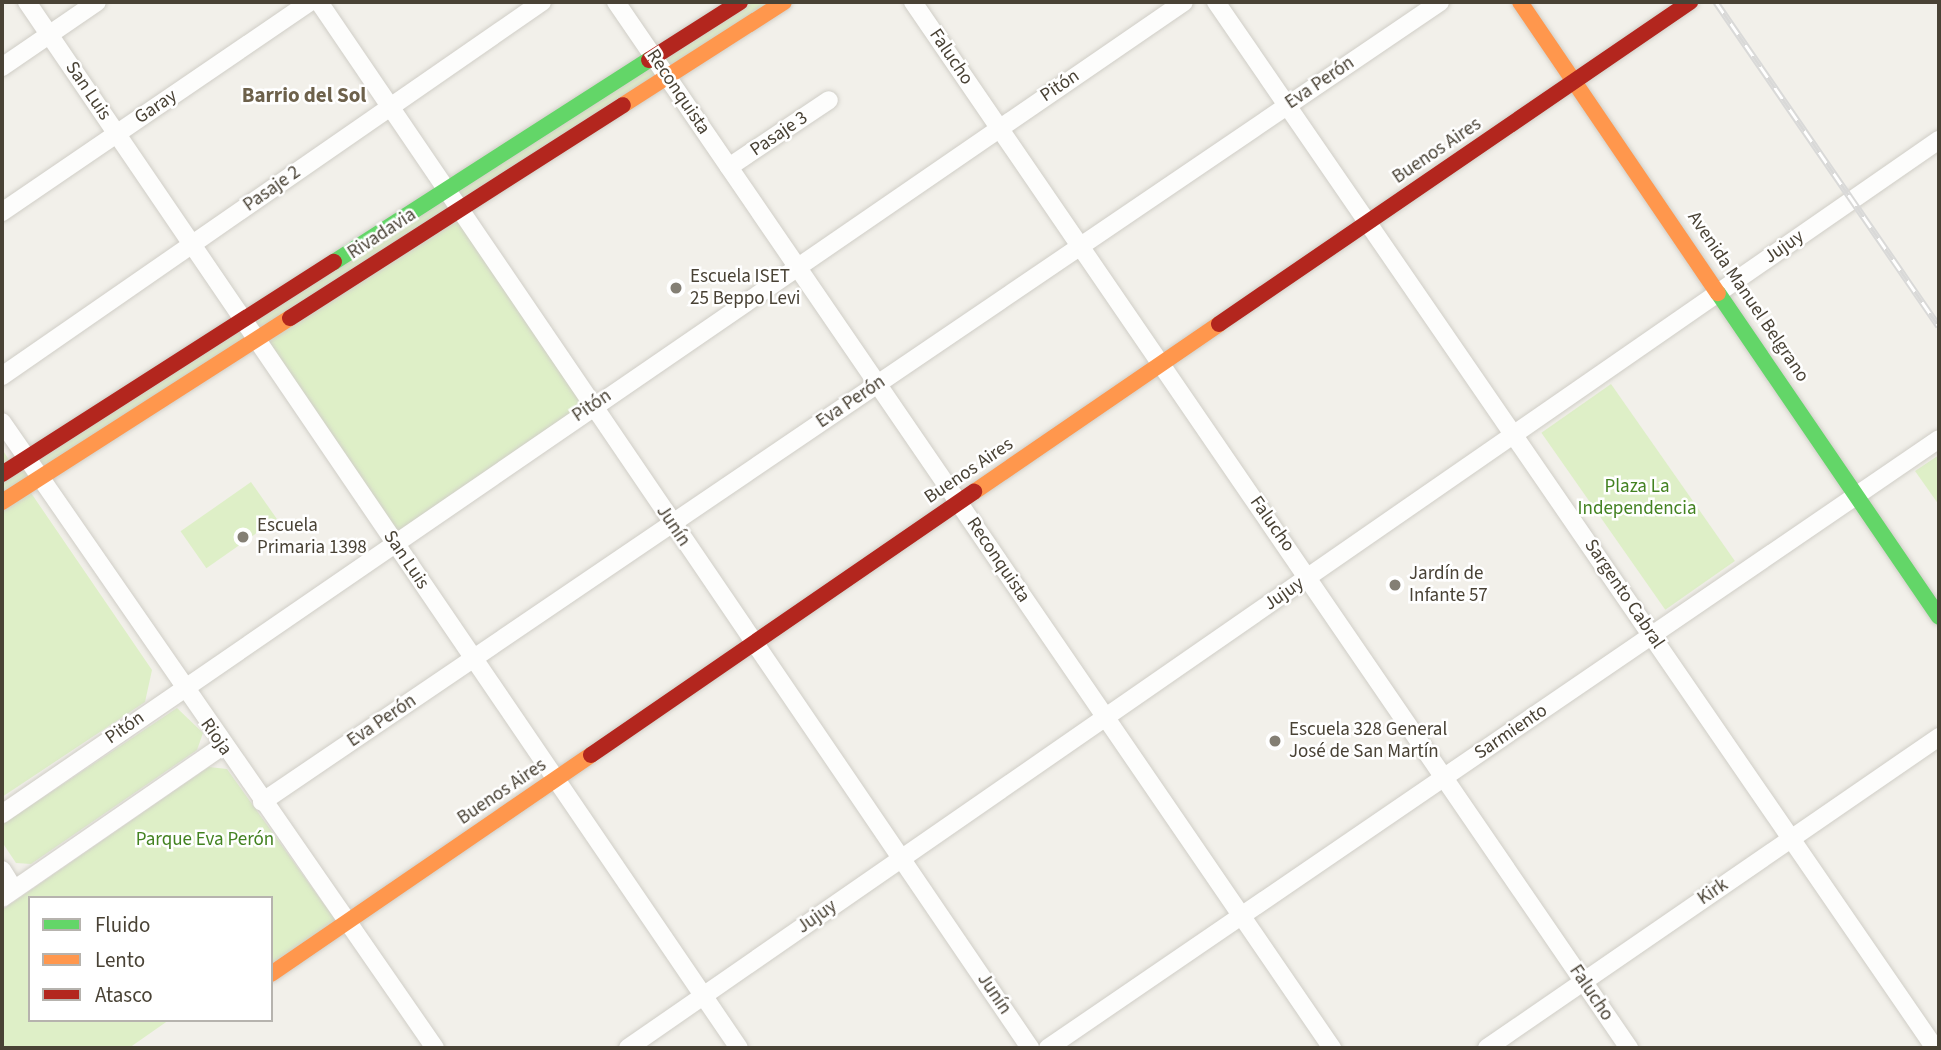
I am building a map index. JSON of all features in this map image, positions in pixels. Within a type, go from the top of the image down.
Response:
[{"type":"street","name":"San Luis","points":[[27,2],[739,1048]]},
{"type":"street","points":[[2,67],[97,2]]},
{"type":"street","name":"Garay","points":[[2,212],[310,2]]},
{"type":"street","name":"Junín","points":[[319,2],[753,646],[902,858],[1030,1048]]},
{"type":"street","name":"Pasaje 2","points":[[2,376],[542,2]]},
{"type":"street","name":"Reconquista","points":[[617,2],[1332,1048]]},
{"type":"street","name":"Rivadavia","points":[[2,474],[740,2]]},
{"type":"street","name":"Rivadavia","points":[[2,502],[784,2]]},
{"type":"street","name":"Falucho","points":[[913,2],[1309,576],[1629,1048]]},
{"type":"street","name":"Pitón","points":[[2,814],[797,265],[1184,2]]},
{"type":"street","name":"Sargento Cabral","points":[[1216,2],[1516,433],[1933,1045]]},
{"type":"street","name":"Eva Perón","points":[[262,802],[1440,2]]},
{"type":"street","name":"Avenida Manuel Belgrano","points":[[1520,2],[1720,291],[1939,617]]},
{"type":"street","name":"Buenos Aires","points":[[273,973],[1690,2]]},
{"type":"street","name":"Pasaje 3","points":[[729,167],[829,100]]},
{"type":"street","name":"Jujuy","points":[[628,1048],[1939,140]]},
{"type":"street","name":"Rioja","points":[[2,422],[222,746],[435,1048]]},
{"type":"street","name":"Sarmiento","points":[[1048,1048],[1939,439]]},
{"type":"street","name":"Kirk","points":[[1487,1048],[1939,737]]},
{"type":"street","points":[[2,870],[8,893],[222,746]]},
{"type":"green space","points":[[740,2],[784,2],[460,209],[592,406],[394,542],[256,340],[27,487],[152,670],[145,702],[2,797],[2,449],[13,466]]},
{"type":"green space","name":"Plaza La Independencia","points":[[1611,384],[1735,561],[1665,610],[1541,433]]},
{"type":"green space","points":[[1939,455],[1939,505],[1915,471]]},
{"type":"green space","points":[[251,482],[277,519],[206,568],[181,531]]},
{"type":"green space","points":[[177,708],[203,733],[197,750],[31,864],[16,863],[2,842],[2,825]]},
{"type":"green space","name":"Parque Eva Perón","points":[[209,767],[227,769],[336,921],[273,963],[273,896],[28,896],[28,1022],[166,1022],[129,1048],[2,1048],[2,910]]},
{"type":"railway","points":[[1716,2],[1939,326]]},
{"type":"traffic: fast","points":[[334,262],[649,60]]},
{"type":"traffic: fast","points":[[1718,293],[1939,617]]},
{"type":"traffic: slow","points":[[623,105],[784,2]]},
{"type":"traffic: slow","points":[[1520,2],[1718,293]]},
{"type":"traffic: slow","points":[[2,502],[290,318]]},
{"type":"traffic: slow","points":[[974,492],[1219,324]]},
{"type":"traffic: slow","points":[[273,973],[591,755]]},
{"type":"traffic: jam","points":[[649,60],[740,2]]},
{"type":"traffic: jam","points":[[1219,324],[1690,2]]},
{"type":"traffic: jam","points":[[290,318],[623,105]]},
{"type":"traffic: jam","points":[[2,474],[334,262]]},
{"type":"traffic: jam","points":[[591,755],[974,492]]},
{"type":"place","name":"Escuela ISET 25 Beppo Levi","points":[[676,288]]},
{"type":"place","name":"Escuela Primaria 1398","points":[[243,537]]},
{"type":"place","name":"Jardín de Infante 57","points":[[1395,585]]},
{"type":"place","name":"Escuela 328 General José de San Martín","points":[[1275,741]]},
{"type":"district","name":"Barrio del Sol","points":[[304,95]]}]
